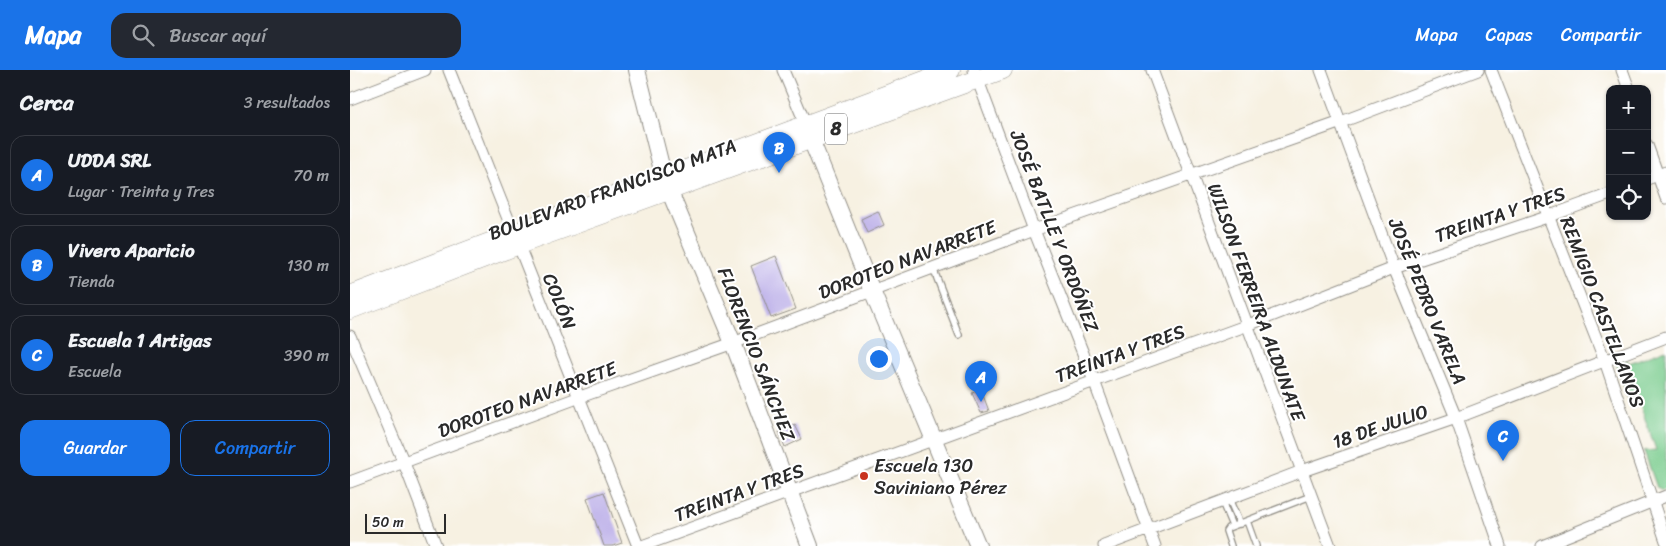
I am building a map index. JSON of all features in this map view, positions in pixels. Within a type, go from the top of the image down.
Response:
[{"type":"main road","name":"BOULEVARD FRANCISCO MATA","points":[[808,132],[951,70]]},
{"type":"main road","name":"BOULEVARD FRANCISCO MATA","points":[[350,295],[517,238],[808,132],[976,75],[1003,70]]},
{"type":"main road","name":"BOULEVARD FRANCISCO MATA","points":[[350,310],[517,238]]},
{"type":"street","points":[[350,99],[425,70]]},
{"type":"street","name":"COLÓN","points":[[449,70],[638,546]]},
{"type":"street","name":"FLORENCIO SÁNCHEZ","points":[[637,70],[666,184],[732,343],[810,546]]},
{"type":"street","points":[[783,70],[978,546]]},
{"type":"street","name":"WILSON FERREIRA ALDUNATE","points":[[1152,70],[1330,546]]},
{"type":"street","name":"JOSÉ PEDRO VARELA","points":[[1320,70],[1394,268],[1456,418],[1500,546]]},
{"type":"street","name":"DOROTEO NAVARRETE","points":[[350,482],[732,343],[1034,230],[1341,122],[1478,70]]},
{"type":"street","name":"REMIGIO CASTELLANOS","points":[[1491,70],[1605,360],[1666,541]]},
{"type":"street","points":[[1622,70],[1627,85]]},
{"type":"street","name":"JOSÉ BATLLE Y ORDÓÑEZ","points":[[976,75],[1034,230],[1094,381],[1155,546]]},
{"type":"street","points":[[1651,157],[1666,198]]},
{"type":"street","name":"TREINTA Y TRES","points":[[642,546],[1248,325],[1394,268],[1548,217],[1606,195]]},
{"type":"street","points":[[350,336],[404,463],[436,546]]},
{"type":"street","name":"18 DE JULIO","points":[[1104,546],[1302,471],[1456,418],[1666,337]]},
{"type":"street","points":[[1542,546],[1666,496]]},
{"type":"lane","points":[[933,268],[960,335]]},
{"type":"lane","points":[[1231,546],[1226,531],[1232,526],[1311,496]]},
{"type":"lane","points":[[1225,500],[1240,524]]},
{"type":"lane","points":[[1225,500],[1232,526]]},
{"type":"lane","points":[[1247,521],[1256,546]]},
{"type":"green space","points":[[1666,349],[1666,489],[1662,491],[1657,488],[1644,451],[1656,450],[1638,399],[1628,399],[1617,366],[1619,361],[1625,359],[1629,363]]},
{"type":"building","points":[[878,211],[884,225],[867,233],[861,219]]},
{"type":"building","points":[[776,256],[796,309],[771,318],[751,266]]},
{"type":"building","points":[[981,390],[989,411],[981,413],[972,393]]},
{"type":"building","points":[[795,425],[802,439],[785,447],[779,432]]},
{"type":"building","points":[[604,492],[622,543],[613,546],[604,546],[587,498]]},
{"type":"place","name":"Vivero Aparicio","points":[[779,173]]},
{"type":"place","name":"UDDA SRL","points":[[981,402]]},
{"type":"place","name":"Escuela 1 Artigas","points":[[1503,461]]},
{"type":"place","name":"Escuela 130 Saviniano Pérez","points":[[864,476]]}]
